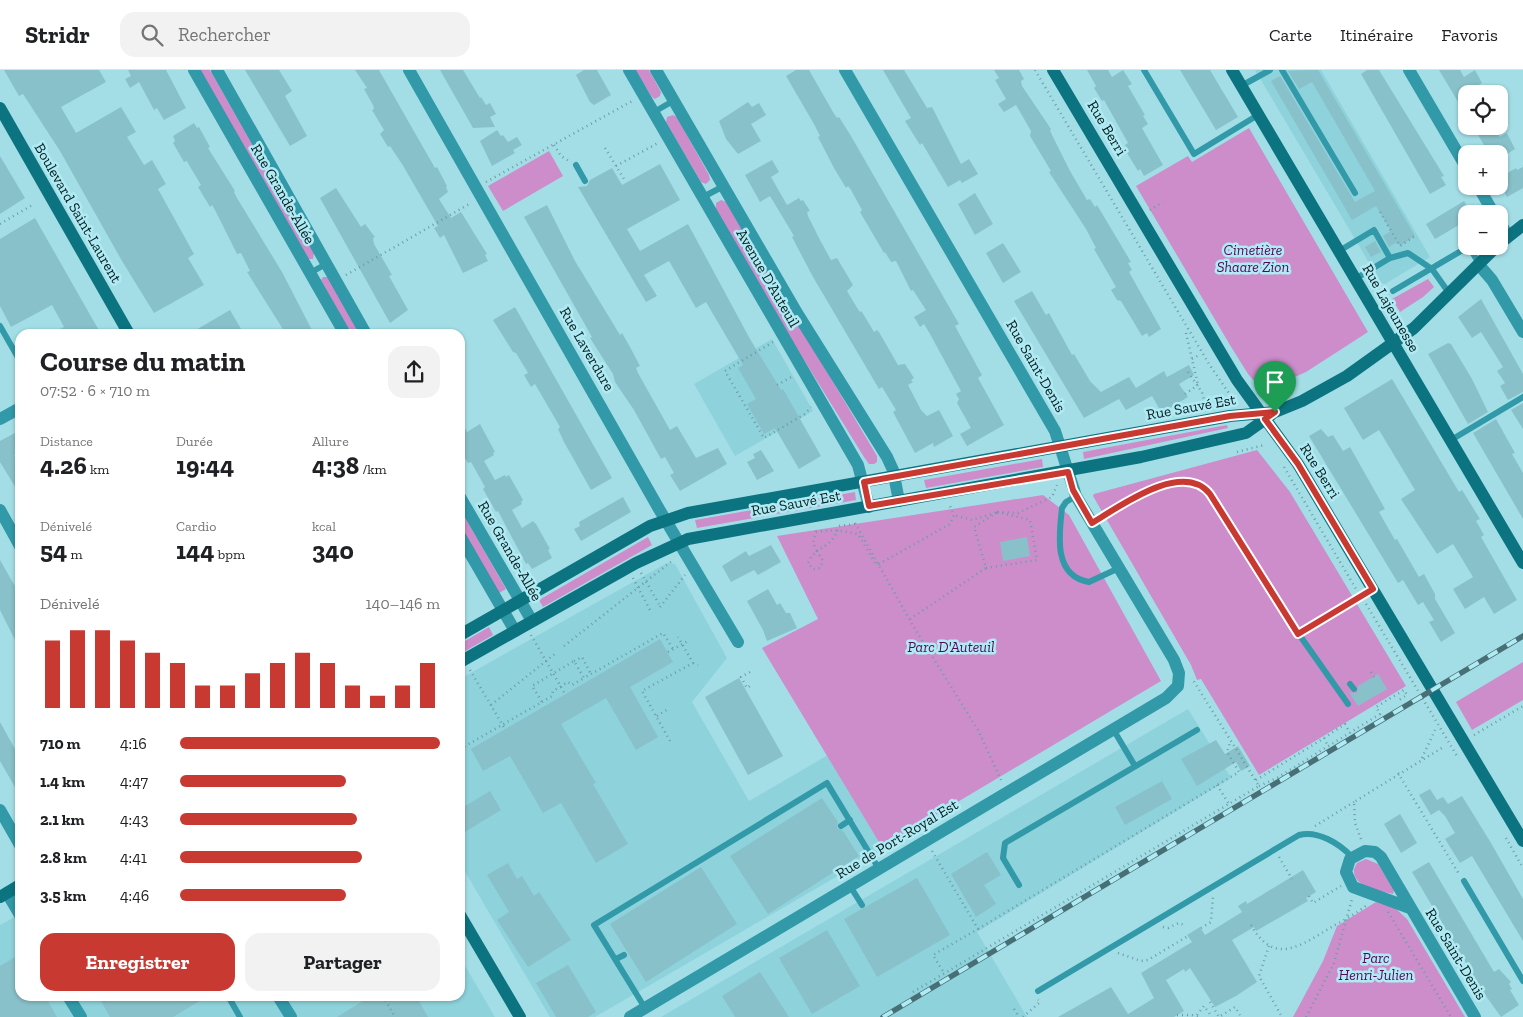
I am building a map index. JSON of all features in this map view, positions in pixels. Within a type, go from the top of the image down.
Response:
[{"type":"main road","name":"Rue Berri","points":[[1054,70],[1237,380],[1267,415],[1298,464],[1523,841]]},
{"type":"main road","name":"Rue Lajeunesse","points":[[1232,70],[1450,440],[1519,546],[1523,563]]},
{"type":"main road","name":"Boulevard Saint-Laurent","points":[[0,108],[126,329]]},
{"type":"main road","name":"Rue Sauvé Est","points":[[1508,235],[1523,225]]},
{"type":"main road","name":"Rue Sauvé Est","points":[[465,666],[515,631],[636,563],[679,543],[704,535],[1068,472],[1246,433],[1267,415],[1332,385],[1393,344],[1414,328],[1488,255]]},
{"type":"main road","name":"Rue Sauvé Est","points":[[465,632],[650,526],[695,511],[1062,448],[1230,416],[1267,415]]},
{"type":"main road","points":[[4,895],[15,888]]},
{"type":"main road","points":[[465,924],[520,1017]]},
{"type":"street","name":"Rue Grande-Allée","points":[[194,70],[342,329]]},
{"type":"street","name":"Rue Grande-Allée","points":[[216,70],[363,329]]},
{"type":"street","name":"Rue Laverdure","points":[[410,70],[679,543],[738,642]]},
{"type":"street","name":"Avenue D'Auteuil","points":[[629,70],[858,465],[869,506]]},
{"type":"street","name":"Avenue D'Auteuil","points":[[656,70],[810,335],[887,457],[899,501]]},
{"type":"street","name":"Rue Saint-Denis","points":[[844,70],[1049,420],[1062,448],[1076,496],[1174,660],[1179,673],[1178,686]]},
{"type":"street","points":[[1409,70],[1458,153]]},
{"type":"street","points":[[1479,265],[1492,280],[1523,332]]},
{"type":"street","points":[[0,419],[15,411]]},
{"type":"street","name":"Rue Grande-Allée","points":[[465,506],[532,622]]},
{"type":"street","points":[[0,510],[15,537]]},
{"type":"street","points":[[465,545],[515,631]]},
{"type":"street","name":"Rue de Port-Royal Est","points":[[630,1017],[1166,698],[1178,686]]},
{"type":"street","points":[[2,816],[15,837]]},
{"type":"street","name":"Rue Saint-Denis","points":[[1410,908],[1379,894],[1360,890],[1351,884],[1346,872],[1347,865],[1352,857],[1365,851],[1378,854],[1475,1017]]},
{"type":"street","points":[[4,895],[15,909]]},
{"type":"street","points":[[71,1001],[80,1017]]},
{"type":"street","points":[[281,1001],[291,1017]]},
{"type":"lane","points":[[1144,70],[1194,154],[1258,115]]},
{"type":"lane","points":[[1241,86],[1270,70]]},
{"type":"lane","points":[[1282,70],[1355,193]]},
{"type":"lane","points":[[654,112],[673,101]]},
{"type":"lane","points":[[574,164],[585,181]]},
{"type":"lane","points":[[703,197],[722,186]]},
{"type":"lane","points":[[1339,251],[1374,230],[1390,258]]},
{"type":"lane","points":[[1355,279],[1390,258],[1408,254],[1432,269],[1450,294]]},
{"type":"lane","points":[[1393,291],[1458,255]]},
{"type":"lane","points":[[1475,255],[1479,265]]},
{"type":"lane","points":[[310,273],[326,264]]},
{"type":"lane","points":[[0,326],[15,352]]},
{"type":"lane","points":[[1450,440],[1523,397]]},
{"type":"lane","points":[[1092,523],[1140,495],[1168,483],[1185,480],[1201,484],[1210,494],[1298,634],[1348,704]]},
{"type":"lane","points":[[1076,496],[1066,502],[1062,508],[1060,552],[1062,560],[1074,576],[1089,582],[1118,568]]},
{"type":"lane","points":[[1298,634],[1373,589]]},
{"type":"lane","points":[[1113,729],[1135,766]]},
{"type":"lane","points":[[1019,886],[1003,858],[1005,843],[1197,730]]},
{"type":"lane","points":[[645,1008],[594,924],[827,782],[879,869]]},
{"type":"lane","points":[[841,826],[850,820]]},
{"type":"lane","points":[[1038,991],[1299,835],[1313,834],[1331,841],[1342,847],[1352,857]]},
{"type":"lane","points":[[1464,881],[1523,981]]},
{"type":"lane","points":[[850,886],[862,905]]},
{"type":"lane","points":[[616,959],[624,954]]},
{"type":"lane","points":[[231,1001],[240,1017]]},
{"type":"path","points":[[1035,70],[1228,394]]},
{"type":"path","points":[[485,182],[635,99]]},
{"type":"path","points":[[616,166],[660,142]]},
{"type":"path","points":[[554,144],[560,156],[574,164]]},
{"type":"path","points":[[605,148],[624,179]]},
{"type":"path","points":[[346,274],[473,202]]},
{"type":"path","points":[[1148,211],[1164,202]]},
{"type":"path","points":[[0,224],[34,204]]},
{"type":"path","points":[[1380,212],[1400,246],[1415,236]]},
{"type":"path","points":[[1186,333],[1198,386]]},
{"type":"path","points":[[775,341],[725,371],[764,438],[805,414],[812,406]]},
{"type":"path","points":[[1192,359],[1199,355]]},
{"type":"path","points":[[1188,372],[1202,392],[1206,408]]},
{"type":"path","points":[[1192,376],[1196,374]]},
{"type":"path","points":[[777,385],[794,375]]},
{"type":"path","points":[[1185,394],[1198,386]]},
{"type":"path","points":[[1266,440],[1269,445]]},
{"type":"path","points":[[1254,443],[1255,447]]},
{"type":"path","points":[[1237,452],[1264,445]]},
{"type":"path","name":"Rue Berri","points":[[1281,462],[1358,591]]},
{"type":"path","points":[[949,504],[954,514],[972,520],[998,512],[1018,513],[1052,497],[1056,486]]},
{"type":"path","points":[[910,619],[986,568],[1038,560],[1030,520],[998,512],[974,527],[986,568]]},
{"type":"path","points":[[879,564],[950,524],[954,514]]},
{"type":"path","points":[[879,564],[875,563],[858,534],[838,531],[831,529],[816,532],[813,543],[817,551],[823,561],[820,568],[813,569],[808,562],[810,556],[817,551],[830,543],[836,536],[838,531],[839,526],[855,524],[879,564],[910,619],[978,730],[1002,782]]},
{"type":"path","points":[[564,646],[645,580],[672,561]]},
{"type":"path","points":[[641,573],[660,606],[683,576]]},
{"type":"path","points":[[632,578],[650,610]]},
{"type":"path","points":[[1363,600],[1459,760]]},
{"type":"path","points":[[465,746],[552,696],[553,691],[560,686],[568,682],[572,685],[663,633],[674,649]]},
{"type":"path","points":[[531,635],[565,694]]},
{"type":"path","points":[[678,637],[693,663],[698,665]]},
{"type":"path","points":[[668,652],[688,641]]},
{"type":"path","points":[[491,705],[556,653]]},
{"type":"path","points":[[542,702],[532,686],[574,661],[582,657],[592,674]]},
{"type":"path","points":[[574,661],[584,678]]},
{"type":"path","points":[[670,741],[642,691],[693,663]]},
{"type":"path","points":[[465,666],[491,705],[504,729]]},
{"type":"path","points":[[750,672],[741,677],[747,688],[753,684]]},
{"type":"path","points":[[1371,672],[1374,677]]},
{"type":"path","points":[[1193,680],[1259,786]]},
{"type":"path","points":[[913,992],[1350,733],[1380,714],[1376,707],[1397,696]]},
{"type":"path","points":[[1473,736],[1523,706]]},
{"type":"path","points":[[656,716],[668,709]]},
{"type":"path","points":[[1256,780],[1345,724],[1350,733]]},
{"type":"path","points":[[1421,759],[1435,730]]},
{"type":"path","points":[[1324,738],[1328,746]]},
{"type":"path","points":[[944,974],[933,955],[1239,772],[1227,752],[1230,742]]},
{"type":"path","points":[[1312,827],[1444,746]]},
{"type":"path","points":[[1398,774],[1464,881]]},
{"type":"path","points":[[1217,785],[1229,804]]},
{"type":"path","points":[[1354,802],[1355,822],[1361,839]]},
{"type":"path","points":[[932,850],[978,929]]},
{"type":"path","points":[[1284,866],[1292,879]]},
{"type":"path","points":[[1309,896],[1313,903],[1342,885]]},
{"type":"path","points":[[1306,1017],[1334,963],[1353,895]]},
{"type":"path","points":[[1201,928],[1211,922],[1214,898]]},
{"type":"path","points":[[1384,905],[1451,1017]]},
{"type":"path","points":[[1251,925],[1260,940],[1269,946],[1278,949],[1292,948],[1367,906]]},
{"type":"path","points":[[1161,924],[1166,928],[1177,924],[1184,925]]},
{"type":"path","points":[[1117,953],[1141,961],[1148,960],[1188,936]]},
{"type":"path","points":[[1269,946],[1259,976],[1282,1017]]},
{"type":"path","points":[[386,1001],[395,1017]]},
{"type":"path","points":[[1023,1017],[1040,1002]]},
{"type":"path","points":[[1177,1015],[1198,1016],[1204,1006],[1211,1002],[1219,1017],[1235,1007],[1240,1015]]},
{"type":"path","points":[[1204,1006],[1212,1017]]},
{"type":"path","points":[[1014,1008],[1019,1017]]},
{"type":"shaded area","points":[[1255,70],[1321,70],[1430,257],[1385,284],[1381,283]]},
{"type":"shaded area","points":[[772,339],[813,411],[735,456],[694,384]]},
{"type":"shaded area","points":[[667,563],[675,564],[727,658],[692,702],[749,801],[828,755],[884,849],[595,1017],[550,1017],[465,872],[465,676]]},
{"type":"shaded area","points":[[1188,709],[1231,778],[977,932],[1027,1017],[661,1017]]},
{"type":"shaded area","points":[[15,917],[15,1001],[465,1001],[465,966],[495,1017],[0,1017],[0,925]]},
{"type":"green space","points":[[200,70],[210,70],[314,253],[313,259],[308,259]]},
{"type":"green space","points":[[635,70],[649,70],[661,92],[660,96],[655,99],[652,97]]},
{"type":"green space","points":[[673,115],[677,117],[709,175],[710,180],[706,184],[701,182],[666,122],[667,117]]},
{"type":"green space","name":"Cimetière Shaare Zion","points":[[1249,128],[1368,332],[1306,372],[1263,391],[1248,374],[1230,345],[1136,186],[1188,156],[1192,162]]},
{"type":"green space","points":[[549,151],[563,176],[503,211],[488,186]]},
{"type":"green space","points":[[721,200],[726,202],[877,456],[877,462],[874,464],[869,464],[864,457],[788,334],[716,209],[716,203]]},
{"type":"green space","points":[[323,277],[328,277],[357,329],[348,329],[321,280]]},
{"type":"green space","points":[[1428,279],[1434,287],[1423,297],[1400,312],[1392,299]]},
{"type":"green space","points":[[1227,425],[1228,428],[1084,459],[1083,452]]},
{"type":"green space","points":[[1257,450],[1290,492],[1406,686],[1259,775],[1201,679],[1197,680],[1191,665],[1093,496],[1094,494]]},
{"type":"green space","points":[[1042,459],[1043,467],[926,488],[924,480]]},
{"type":"green space","points":[[855,492],[856,500],[697,528],[695,520]]},
{"type":"green space","name":"Parc D'Auteuil","points":[[1043,495],[1069,515],[1161,681],[882,847],[762,648],[818,619],[777,536]]},
{"type":"green space","points":[[465,517],[506,589],[499,593],[465,534]]},
{"type":"green space","points":[[648,537],[652,545],[543,607],[539,600]]},
{"type":"green space","points":[[489,627],[493,635],[465,651],[465,641]]},
{"type":"green space","points":[[1523,662],[1523,700],[1472,730],[1456,702]]},
{"type":"green space","points":[[1366,859],[1378,864],[1394,890],[1393,894],[1368,887],[1357,880],[1354,869],[1357,863]]},
{"type":"green space","name":"Parc Henri-Julien","points":[[1376,902],[1395,908],[1407,919],[1465,1017],[1293,1017],[1323,961],[1337,926]]},
{"type":"building","points":[[4,70],[99,70],[106,82],[61,107],[76,133],[121,107],[136,132],[127,137],[144,165],[152,160],[166,184],[158,189],[194,254],[188,258],[204,285],[154,313],[122,261],[60,151],[23,94],[19,96]]},
{"type":"building","points":[[128,70],[166,70],[186,108],[164,120],[157,108],[154,110],[139,82],[130,88],[125,79],[131,76]]},
{"type":"building","points":[[245,70],[279,70],[292,91],[285,96],[307,136],[290,146]]},
{"type":"building","points":[[355,70],[379,70],[447,186],[448,192],[439,199],[451,218],[461,212],[487,254],[485,255],[488,261],[463,273],[444,235],[440,238],[434,228],[438,226],[402,164],[380,134],[384,130],[372,110],[374,109],[373,105],[364,89],[367,88]]},
{"type":"building","points":[[440,70],[463,70],[480,98],[486,105],[490,103],[496,114],[490,117],[495,127],[473,128]]},
{"type":"building","points":[[584,70],[597,70],[611,95],[594,105],[590,102],[576,75]]},
{"type":"building","points":[[796,70],[809,70],[833,112],[837,118],[839,117],[851,136],[959,324],[955,326],[982,375],[978,378],[1004,425],[967,446],[960,434],[971,428],[957,403],[959,399],[956,394],[961,391],[924,324],[920,327],[914,317],[926,310],[913,290],[911,291],[896,261],[891,262],[884,253],[860,212],[862,210],[851,190],[848,186],[846,188],[834,168],[818,137],[820,136],[814,124],[786,76]]},
{"type":"building","points":[[883,70],[904,70],[927,108],[932,107],[961,164],[969,159],[978,174],[962,183],[960,180],[948,187],[922,143],[920,145],[905,121],[911,118]]},
{"type":"building","points":[[994,70],[1019,70],[1024,79],[1021,81],[1022,86],[1051,129],[1052,135],[1070,171],[1087,200],[1090,199],[1095,207],[1097,205],[1131,262],[1128,263],[1132,270],[1129,272],[1161,329],[1149,337],[1147,333],[1142,336],[1121,301],[1117,300],[1111,290],[1116,287],[1094,249],[1096,248],[1049,172],[1051,171],[1030,136],[1031,131],[1016,105],[1004,112],[998,104],[1006,99],[995,80],[999,78]]},
{"type":"building","points":[[1087,70],[1108,70],[1112,77],[1123,70],[1132,84],[1128,86],[1145,115],[1143,116],[1148,124],[1142,128],[1163,165],[1144,176],[1140,169],[1138,171],[1127,153],[1129,152],[1125,145],[1128,143],[1104,100],[1102,101],[1094,88],[1096,86]]},
{"type":"building","points":[[1180,70],[1210,70],[1238,117],[1216,130]]},
{"type":"building","points":[[1318,70],[1415,236],[1400,246],[1397,242],[1389,247],[1383,236],[1391,231],[1376,206],[1352,220],[1271,81],[1280,76],[1355,202],[1375,191],[1312,82],[1299,89],[1288,71]]},
{"type":"building","points":[[1367,70],[1379,70],[1444,176],[1441,177],[1446,185],[1430,194],[1361,74]]},
{"type":"building","points":[[1439,70],[1460,70],[1464,77],[1475,70],[1482,83],[1479,85],[1458,85],[1458,102]]},
{"type":"building","points":[[748,102],[752,107],[759,103],[766,115],[751,124],[761,141],[738,154],[726,139],[719,121]]},
{"type":"building","points":[[194,123],[197,128],[199,127],[210,147],[208,148],[282,272],[311,329],[283,329],[247,272],[250,271],[241,253],[237,254],[215,210],[212,205],[210,207],[198,187],[201,185],[187,161],[184,162],[173,143],[175,141],[173,136]]},
{"type":"building","points":[[497,130],[508,142],[517,137],[522,145],[513,150],[515,153],[492,166],[480,141]]},
{"type":"building","points":[[1478,135],[1499,135],[1500,137],[1508,135],[1515,149],[1508,153],[1508,145],[1484,145]]},
{"type":"building","points":[[0,156],[25,198],[0,214]]},
{"type":"building","points":[[772,160],[779,172],[771,177],[787,205],[799,198],[801,201],[803,200],[810,211],[807,212],[808,216],[831,260],[837,258],[853,285],[847,291],[859,311],[862,312],[874,332],[877,330],[879,332],[898,365],[905,364],[914,378],[911,380],[913,382],[908,385],[921,410],[927,416],[939,410],[953,436],[934,447],[933,443],[915,453],[893,412],[896,410],[882,387],[879,389],[813,277],[792,237],[794,236],[770,196],[760,202],[745,175]]},
{"type":"building","points":[[660,164],[680,200],[627,229],[640,251],[688,224],[750,339],[781,390],[783,389],[821,456],[799,469],[775,428],[764,434],[747,404],[756,399],[738,368],[743,365],[706,302],[696,308],[669,261],[644,275],[657,296],[646,302],[578,187],[587,186],[590,180],[612,168],[622,185]]},
{"type":"building","points":[[1523,167],[1523,188],[1507,197],[1508,173],[1516,168],[1517,170]]},
{"type":"building","points":[[336,188],[361,227],[365,224],[375,237],[373,238],[374,244],[392,275],[389,276],[408,310],[390,323],[320,198]]},
{"type":"building","points":[[975,193],[993,224],[975,235],[958,204]]},
{"type":"building","points":[[1464,201],[1466,205],[1458,205],[1458,226],[1435,239],[1426,224]]},
{"type":"building","points":[[547,205],[575,261],[620,335],[622,333],[630,347],[640,366],[636,368],[638,373],[670,430],[677,426],[696,458],[718,448],[727,464],[680,491],[670,475],[674,473],[665,457],[661,459],[634,410],[615,382],[613,374],[590,338],[592,337],[524,217]]},
{"type":"building","points":[[35,218],[98,329],[60,329],[64,327],[52,305],[11,327],[0,306],[0,239]]},
{"type":"building","points":[[1375,241],[1381,252],[1371,257],[1365,247]]},
{"type":"building","points":[[1003,243],[1021,272],[1003,283],[986,253]]},
{"type":"building","points":[[1032,291],[1046,315],[1049,313],[1072,355],[1074,354],[1090,381],[1101,392],[1129,377],[1136,388],[1164,371],[1167,377],[1189,365],[1194,375],[1179,384],[1188,397],[1170,408],[1160,410],[1152,396],[1126,410],[1119,399],[1084,418],[1014,301]]},
{"type":"building","points":[[1481,299],[1523,374],[1523,392],[1508,400],[1500,386],[1505,383],[1497,371],[1503,367],[1481,332],[1472,338],[1458,317]]},
{"type":"building","points":[[515,307],[612,478],[591,490],[564,442],[558,429],[560,427],[535,384],[531,387],[524,375],[528,373],[493,320]]},
{"type":"building","points":[[230,310],[241,329],[198,329]]},
{"type":"building","points":[[1448,343],[1451,344],[1472,379],[1488,412],[1468,424],[1428,354]]},
{"type":"building","points":[[1392,379],[1459,492],[1462,490],[1480,519],[1476,521],[1484,535],[1481,537],[1517,600],[1494,614],[1484,597],[1465,609],[1453,589],[1473,577],[1453,544],[1437,554],[1401,499],[1415,490],[1379,430],[1363,440],[1344,408]]},
{"type":"building","points":[[1523,403],[1523,429],[1511,410]]},
{"type":"building","points":[[1496,419],[1515,453],[1512,454],[1523,473],[1523,519],[1473,433]]},
{"type":"building","points":[[480,424],[495,452],[493,453],[494,455],[484,461],[495,480],[509,475],[523,500],[522,504],[512,510],[522,528],[533,521],[536,524],[550,549],[548,550],[552,558],[532,569],[528,563],[526,564],[498,511],[496,512],[483,489],[485,487],[471,462],[468,463],[465,458],[465,428],[467,432]]},
{"type":"building","points":[[1321,429],[1328,437],[1333,435],[1343,451],[1350,447],[1385,509],[1379,512],[1395,540],[1397,539],[1419,577],[1424,574],[1435,594],[1435,599],[1455,633],[1441,642],[1429,622],[1434,620],[1423,602],[1418,605],[1403,580],[1398,583],[1309,436]]},
{"type":"building","points":[[15,433],[15,487],[0,462],[0,441]]},
{"type":"building","points":[[761,450],[774,471],[757,480],[747,462],[755,458],[753,454]]},
{"type":"building","points":[[623,497],[631,512],[581,541],[574,529],[580,526],[579,522]]},
{"type":"building","points":[[1027,537],[1030,556],[1003,561],[1000,542]]},
{"type":"building","points":[[771,545],[781,562],[758,575],[754,570],[731,582],[722,566],[746,551],[749,556]]},
{"type":"building","points":[[0,560],[15,586],[15,640],[0,610]]},
{"type":"building","points":[[768,589],[777,605],[780,603],[786,613],[790,613],[797,628],[767,641],[747,601]]},
{"type":"building","points":[[660,639],[673,662],[630,687],[658,737],[636,750],[606,698],[561,724],[596,783],[593,784],[628,844],[596,863],[561,803],[543,813],[510,756],[483,771],[471,749]]},
{"type":"building","points":[[1378,674],[1387,689],[1358,706],[1349,692],[1357,693],[1358,686]]},
{"type":"building","points":[[739,678],[783,756],[748,775],[705,697]]},
{"type":"building","points":[[0,722],[15,749],[15,787],[0,761]]},
{"type":"building","points":[[1216,740],[1225,754],[1238,746],[1250,766],[1241,771],[1236,762],[1197,786],[1181,759]]},
{"type":"building","points":[[1162,781],[1172,799],[1125,825],[1115,807]]},
{"type":"building","points":[[1430,789],[1437,800],[1443,797],[1448,804],[1462,796],[1491,843],[1523,899],[1523,941],[1472,856],[1460,863],[1445,839],[1455,833],[1445,816],[1439,810],[1431,815],[1419,795]]},
{"type":"building","points":[[490,791],[501,810],[465,832],[465,806]]},
{"type":"building","points":[[822,798],[838,822],[837,828],[843,831],[859,856],[768,914],[730,856]]},
{"type":"building","points":[[1400,814],[1417,843],[1401,853],[1384,824]]},
{"type":"building","points":[[987,852],[1001,875],[984,885],[996,904],[976,917],[951,874]]},
{"type":"building","points":[[1429,862],[1494,972],[1499,969],[1511,982],[1509,984],[1512,989],[1510,990],[1519,1005],[1501,1017],[1481,989],[1412,872]]},
{"type":"building","points":[[508,863],[517,879],[522,876],[534,896],[539,892],[571,940],[528,967],[497,920],[509,912],[487,875]]},
{"type":"building","points":[[701,867],[737,924],[646,982],[610,924]]},
{"type":"building","points":[[1303,870],[1316,892],[1306,898],[1308,901],[1256,931],[1254,927],[1232,940],[1257,982],[1236,996],[1215,1007],[1190,968],[1185,972],[1184,969],[1166,980],[1184,1011],[1174,1017],[1058,1017],[1111,987],[1128,1014],[1154,998],[1141,973],[1192,942],[1187,935],[1200,927],[1205,935],[1242,912],[1238,906],[1246,901],[1247,904]]},
{"type":"building","points":[[917,878],[950,935],[877,977],[844,919]]},
{"type":"building","points":[[827,930],[860,986],[812,1014],[779,958]]},
{"type":"building","points":[[15,957],[15,1001],[48,1001],[57,1017],[0,1017],[0,966]]},
{"type":"building","points":[[568,965],[596,1012],[588,1017],[556,1017],[536,983]]},
{"type":"building","points":[[760,972],[789,1017],[735,1017],[722,996]]},
{"type":"building","points":[[101,1001],[200,1001],[173,1017],[110,1017]]},
{"type":"building","points":[[363,1001],[419,1001],[428,1017],[337,1017]]},
{"type":"railway","points":[[883,1017],[1523,636]]},
{"type":"route","points":[[1275,412],[1265,419],[1298,464],[1373,589],[1298,634],[1210,494],[1201,484],[1194,481],[1185,480],[1168,483],[1140,495],[1092,523],[1073,490],[1068,472],[869,506],[864,482],[1062,448],[1230,416],[1275,412]]}]
